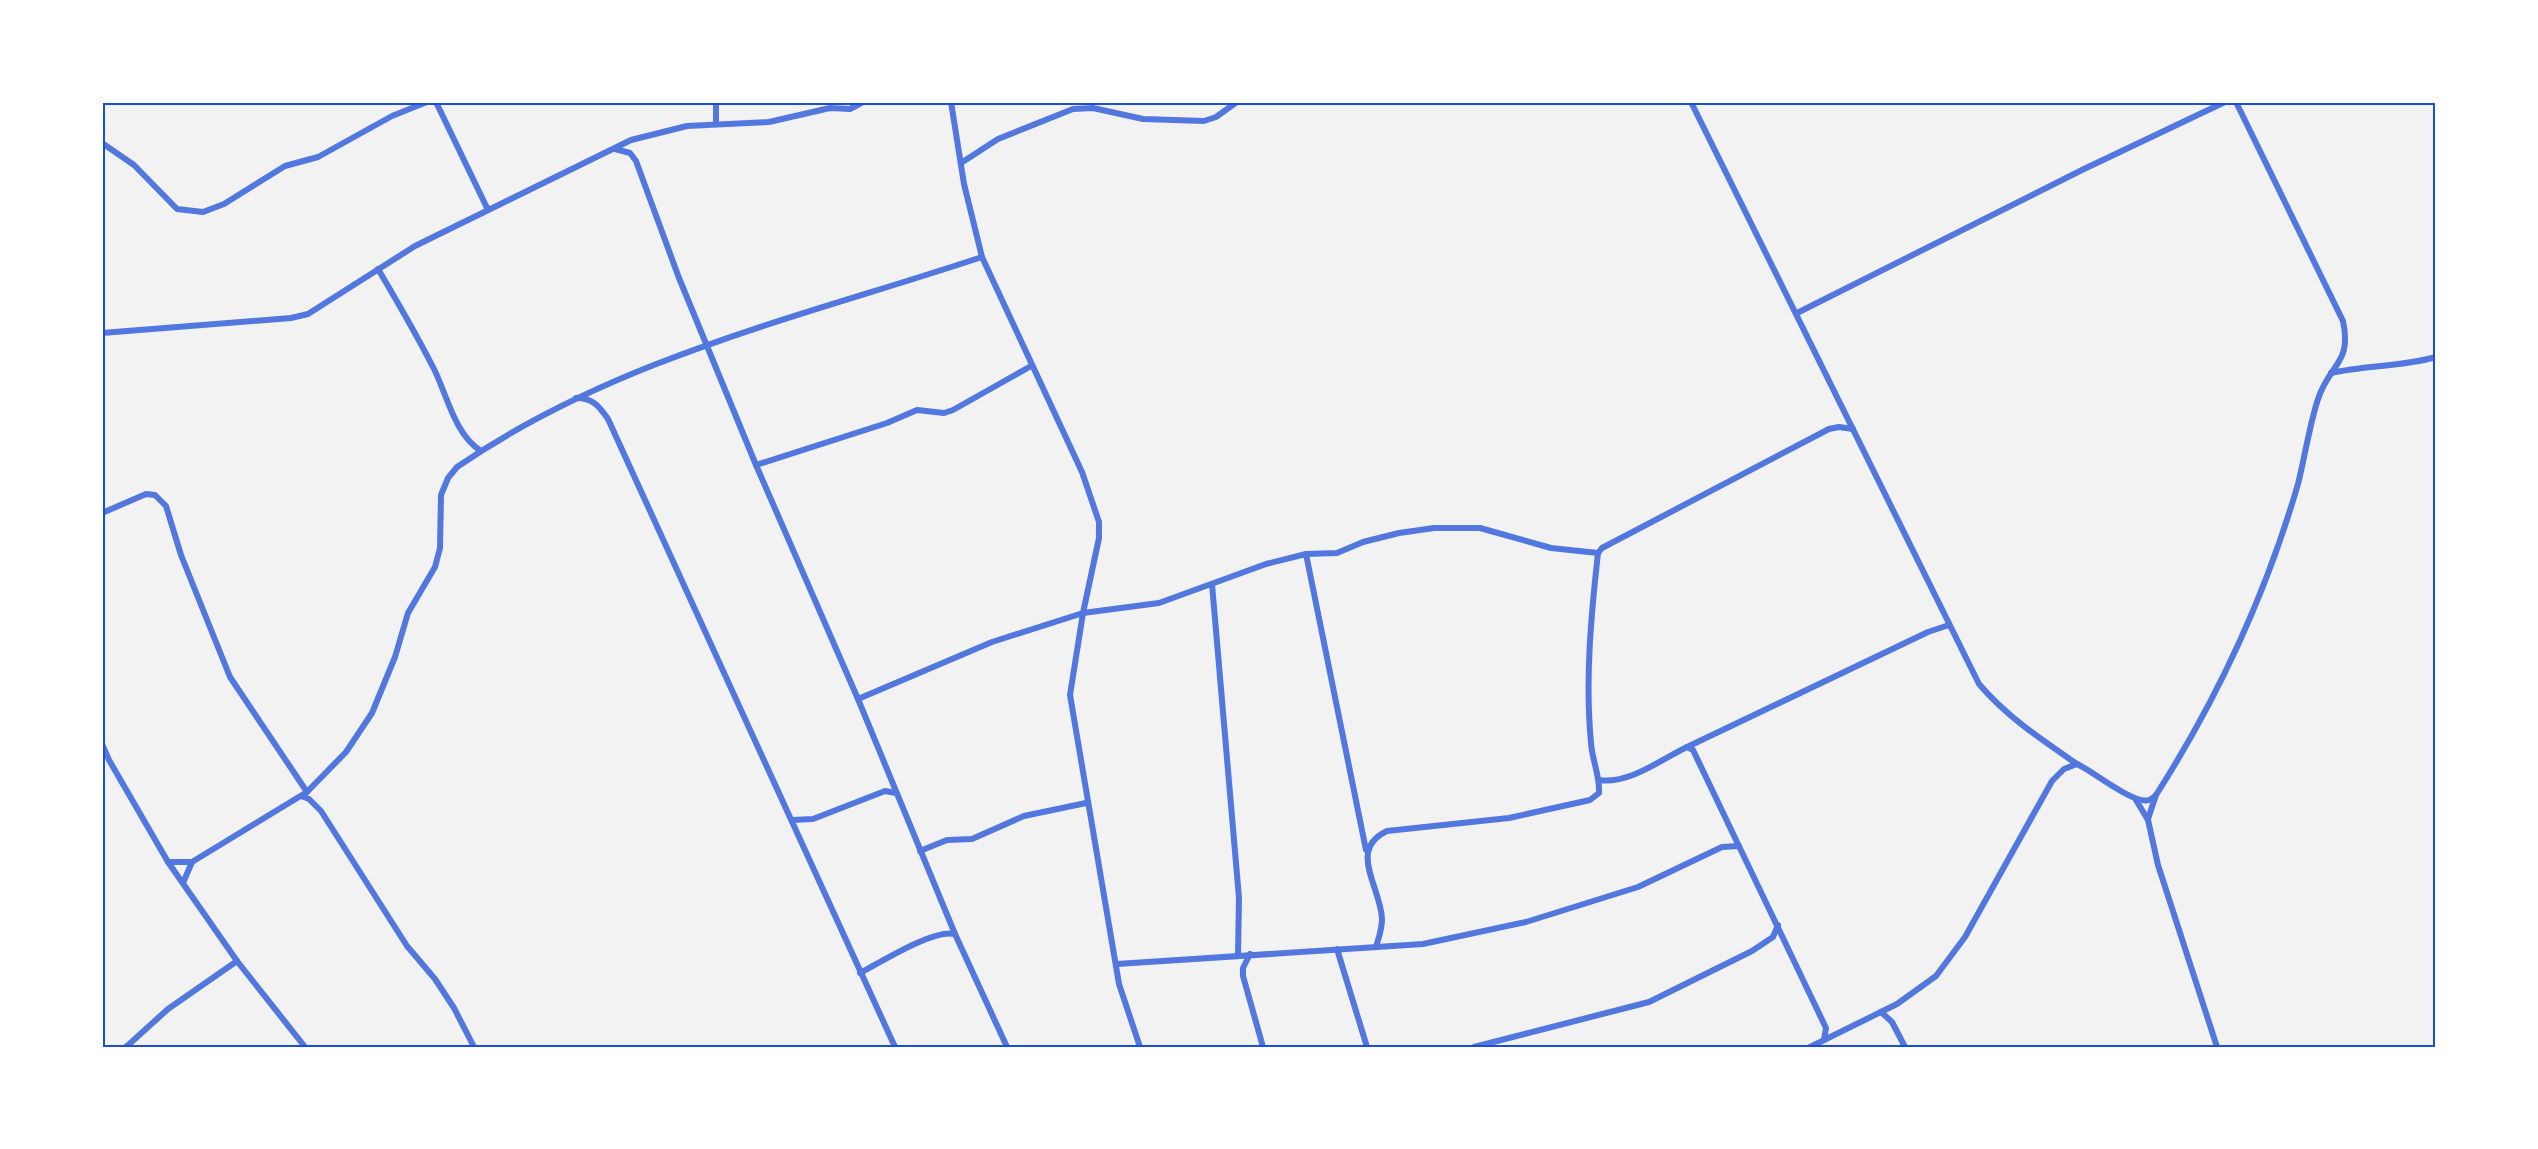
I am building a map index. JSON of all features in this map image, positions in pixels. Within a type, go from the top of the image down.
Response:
[{"type":"street","points":[[102,143],[134,165],[177,209],[204,212],[224,204],[285,166],[318,157],[392,116],[427,102]]},
{"type":"street","points":[[436,102],[488,210]]},
{"type":"street","points":[[716,102],[716,124]]},
{"type":"street","points":[[102,333],[291,318],[318,309],[415,246],[631,141],[687,126],[769,122],[830,108],[849,109],[863,102]]},
{"type":"street","points":[[951,102],[961,163],[982,257],[1031,366],[1083,472],[1099,522],[1099,538],[1083,612],[1070,695],[1086,803],[1119,984],[1140,1047]]},
{"type":"street","points":[[961,163],[998,139],[1073,109],[1093,108],[1143,119],[1203,121],[1216,117],[1237,102]]},
{"type":"street","points":[[1691,102],[1979,684],[1993,700],[2034,734],[2077,764],[2136,800],[2148,820],[2158,865],[2217,1047]]},
{"type":"street","points":[[1797,313],[2084,169],[2225,102]]},
{"type":"street","points":[[2148,820],[2156,795],[2204,718],[2238,648],[2297,484],[2317,400],[2346,351],[2347,339],[2343,321],[2236,102]]},
{"type":"street","points":[[615,149],[630,153],[636,160],[756,465],[858,699],[955,934],[1007,1047]]},
{"type":"street","points":[[168,862],[192,862],[301,796],[346,752],[372,713],[395,657],[408,613],[435,567],[440,548],[441,495],[448,478],[457,467],[574,398],[746,329],[982,257]]},
{"type":"street","points":[[378,269],[434,368],[458,423],[472,446],[481,451]]},
{"type":"street","points":[[2331,373],[2354,368],[2412,364],[2436,357]]},
{"type":"street","points":[[756,465],[887,423],[917,410],[944,412],[953,410],[1031,366]]},
{"type":"street","points":[[574,398],[588,398],[598,405],[608,419],[895,1047]]},
{"type":"street","points":[[1367,856],[1368,846],[1374,837],[1387,831],[1509,818],[1590,800],[1599,793],[1591,732],[1590,624],[1598,553],[1610,543],[1829,429],[1839,427],[1853,429]]},
{"type":"street","points":[[102,513],[146,494],[156,495],[166,506],[181,555],[230,677],[307,792]]},
{"type":"street","points":[[858,699],[992,642],[1083,612],[1159,603],[1266,564],[1306,554],[1337,553],[1363,542],[1434,528],[1480,528],[1551,548],[1598,553]]},
{"type":"street","points":[[1306,554],[1367,856],[1382,917],[1376,947]]},
{"type":"street","points":[[1212,584],[1239,897],[1238,955]]},
{"type":"street","points":[[1599,780],[1608,782],[1623,778],[1928,632],[1949,625]]},
{"type":"street","points":[[102,744],[108,760],[168,862],[237,961],[305,1047]]},
{"type":"street","points":[[1687,747],[1698,757],[1778,925],[1826,1028],[1824,1040]]},
{"type":"street","points":[[1810,1047],[1897,1004],[1936,976],[1965,936],[2052,781],[2064,769],[2077,764]]},
{"type":"street","points":[[792,820],[820,817],[885,791],[896,793]]},
{"type":"street","points":[[2136,800],[2148,801],[2156,795]]},
{"type":"street","points":[[301,796],[309,799],[321,811],[407,946],[442,988],[474,1047]]},
{"type":"street","points":[[920,851],[947,840],[972,839],[1024,816],[1086,803]]},
{"type":"street","points":[[1117,964],[1423,944],[1526,922],[1638,887],[1722,847],[1739,846]]},
{"type":"street","points":[[183,883],[192,862]]},
{"type":"street","points":[[1474,1047],[1649,1002],[1752,951],[1773,937],[1778,925]]},
{"type":"street","points":[[860,973],[922,942],[949,932],[955,934]]},
{"type":"street","points":[[1337,949],[1367,1047]]},
{"type":"street","points":[[1250,954],[1243,968],[1244,976],[1263,1047]]},
{"type":"street","points":[[126,1047],[168,1009],[237,961]]},
{"type":"street","points":[[1881,1012],[1892,1022],[1905,1047]]}]
